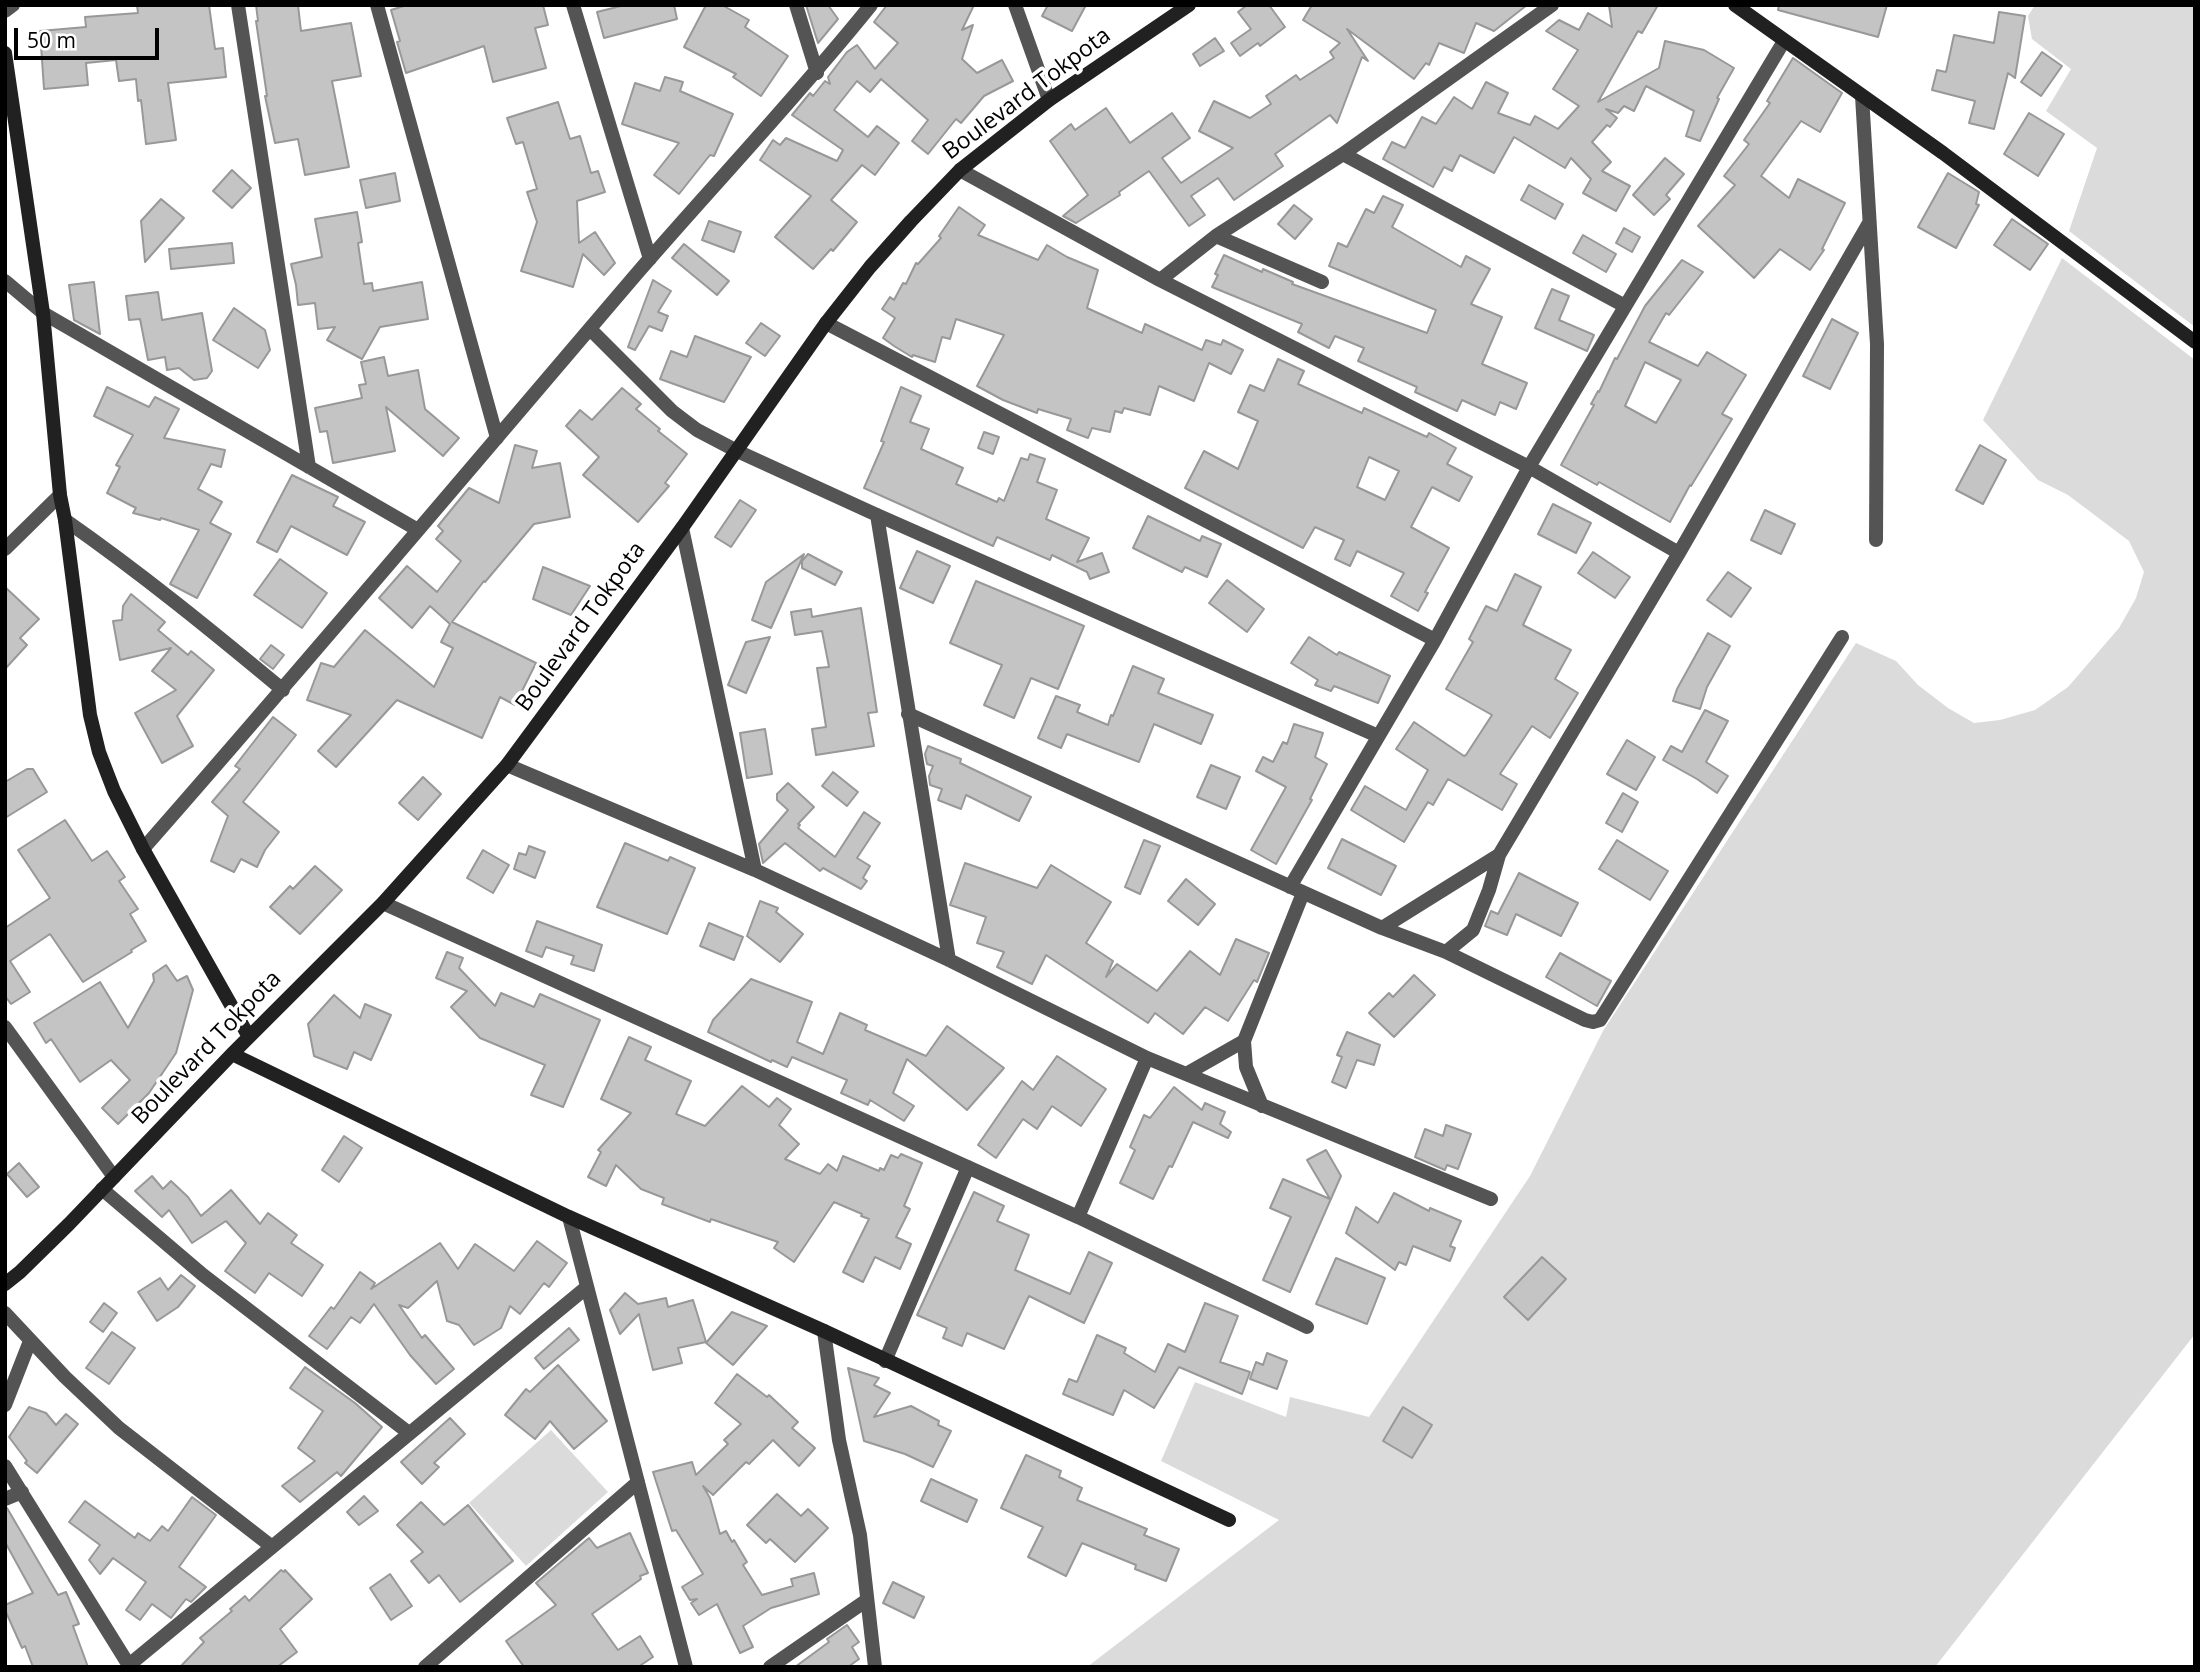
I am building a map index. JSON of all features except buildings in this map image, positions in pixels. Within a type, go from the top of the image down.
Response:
[{"type":"street","points":[[5,11],[13,5]]},
{"type":"street","points":[[238,5],[309,467]]},
{"type":"street","points":[[377,5],[497,438]]},
{"type":"street","points":[[573,5],[650,259]]},
{"type":"street","points":[[796,5],[817,73]]},
{"type":"street","points":[[143,849],[283,690],[650,259],[817,73],[871,5]]},
{"type":"street","points":[[1015,5],[1049,100]]},
{"type":"street","name":"Boulevard Tokpota","points":[[5,1284],[103,1189],[383,902],[507,765],[682,528],[826,323],[911,220],[960,170],[1049,100],[1189,5]]},
{"type":"street","points":[[1160,280],[1216,236],[1343,154],[1552,5]]},
{"type":"street","points":[[1735,5],[2195,342]]},
{"type":"street","points":[[1262,1106],[1246,1067],[1244,1041],[1296,890],[1378,736],[1435,640],[1529,467],[1784,41]]},
{"type":"street","points":[[5,53],[43,313],[60,495],[90,715],[99,752],[114,792],[143,849],[249,1037]]},
{"type":"street","points":[[1862,96],[1877,344],[1876,540]]},
{"type":"street","points":[[1343,154],[1625,306]]},
{"type":"street","points":[[960,170],[1160,280],[1529,467],[1679,553]]},
{"type":"street","points":[[1446,952],[1473,930],[1499,855],[1679,553],[1869,222]]},
{"type":"street","points":[[1216,236],[1322,282]]},
{"type":"street","points":[[5,281],[43,313],[418,530]]},
{"type":"street","points":[[826,323],[1435,640]]},
{"type":"street","points":[[590,329],[672,411],[697,430],[737,451],[1378,736]]},
{"type":"street","points":[[5,549],[60,495]]},
{"type":"street","points":[[877,515],[949,960]]},
{"type":"street","points":[[65,520],[195,617],[283,690]]},
{"type":"street","points":[[682,528],[755,870]]},
{"type":"street","points":[[908,714],[1296,890],[1382,928],[1446,952],[1593,1022],[1600,1020],[1842,637]]},
{"type":"street","points":[[507,765],[755,870],[949,960],[1147,1058],[1491,1199]]},
{"type":"street","points":[[1382,928],[1499,855]]},
{"type":"street","points":[[383,902],[1079,1217],[1307,1327]]},
{"type":"street","points":[[5,1027],[114,1177]]},
{"type":"street","points":[[1186,1074],[1244,1041]]},
{"type":"street","points":[[232,1054],[569,1217],[824,1331],[1229,1520]]},
{"type":"street","points":[[1079,1217],[1147,1058]]},
{"type":"street","points":[[885,1361],[968,1167]]},
{"type":"street","points":[[103,1189],[204,1275],[409,1433]]},
{"type":"street","points":[[569,1217],[686,1667]]},
{"type":"street","points":[[5,1466],[130,1666],[271,1546],[587,1287]]},
{"type":"street","points":[[5,1313],[119,1428],[271,1546]]},
{"type":"street","points":[[824,1331],[839,1440],[860,1535],[875,1667]]},
{"type":"street","points":[[5,1405],[30,1341]]},
{"type":"street","points":[[425,1667],[638,1482]]},
{"type":"street","points":[[5,1499],[22,1492]]},
{"type":"street","points":[[770,1667],[867,1600]]},
{"type":"shaded area","points":[[2035,5],[2195,5],[2195,327],[2069,231],[2097,148],[2046,111],[2071,69],[2032,39],[2028,16]]},
{"type":"shaded area","points":[[2062,258],[2195,360],[2195,1334],[1935,1667],[1087,1667],[1279,1520],[1161,1461],[1195,1382],[1286,1417],[1290,1397],[1369,1417],[1530,1176],[1603,1031],[1856,643],[1896,661],[1918,685],[1948,708],[1974,723],[2000,720],[2035,710],[2068,687],[2119,628],[2136,598],[2144,572],[2129,541],[2068,495],[2038,480],[1983,420]]},
{"type":"shaded area","points":[[551,1430],[608,1492],[526,1566],[469,1503]]}]
